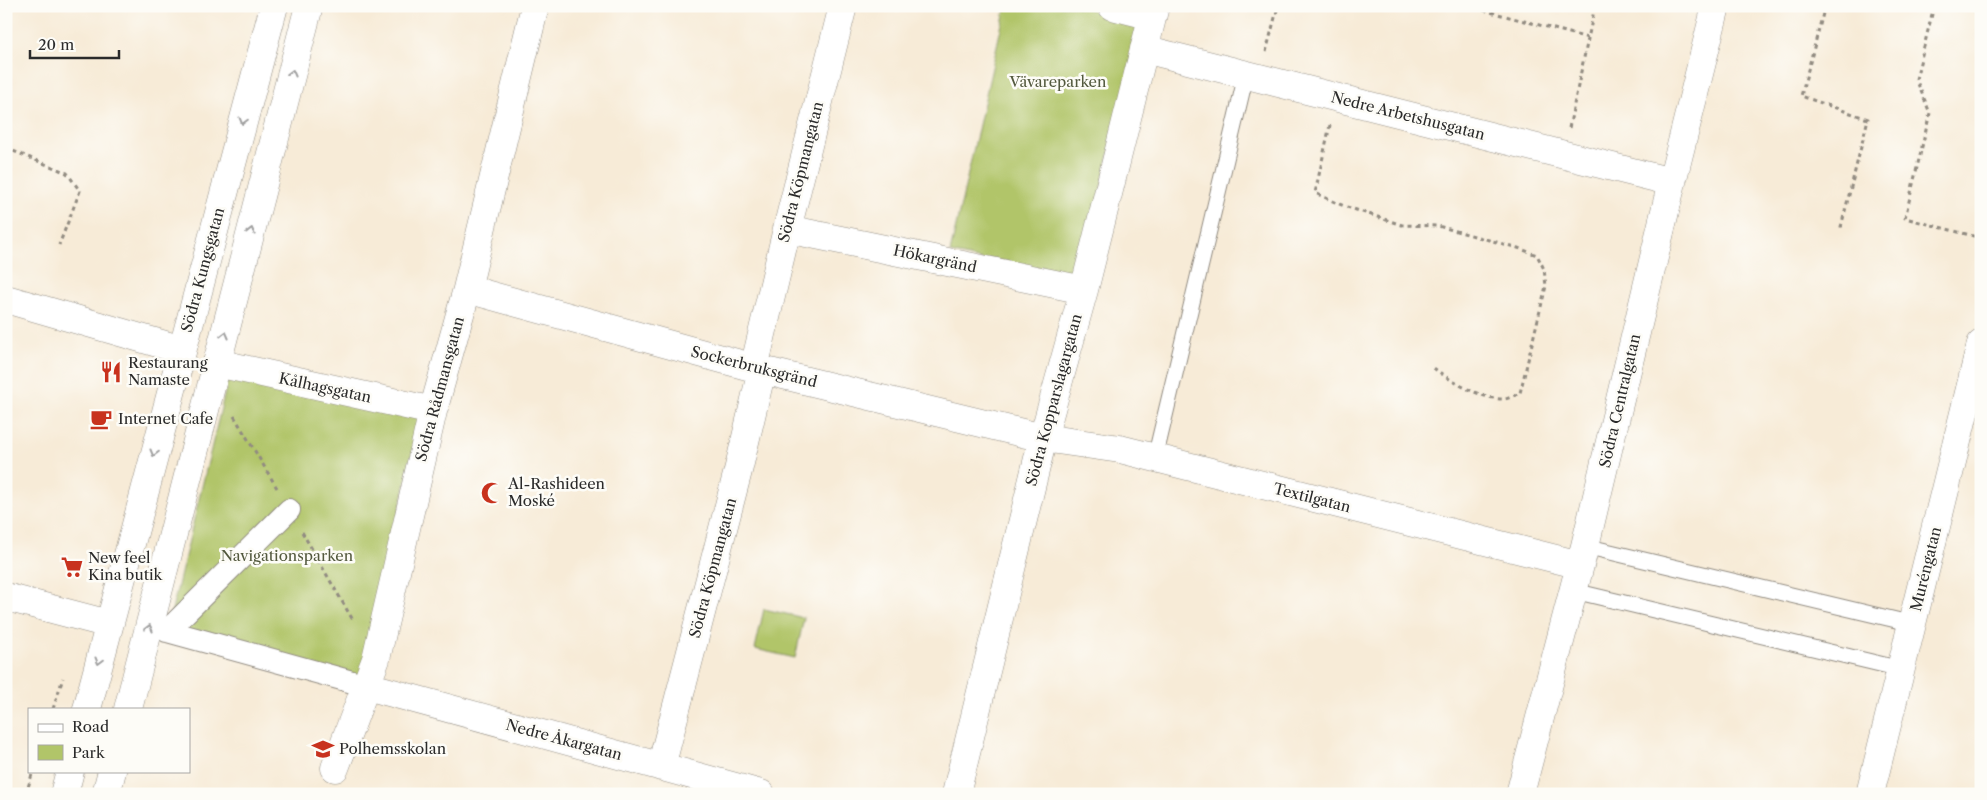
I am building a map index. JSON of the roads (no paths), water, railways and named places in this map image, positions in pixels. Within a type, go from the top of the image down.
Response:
[{"type":"street","name":"Södra Kungsgatan","points":[[87,708],[274,6]]},
{"type":"street","points":[[128,708],[309,6]]},
{"type":"street","name":"Södra Rådmansgatan","points":[[335,768],[376,659],[433,411],[467,289],[534,6]]},
{"type":"street","name":"Södra Köpmangatan","points":[[661,767],[739,467],[787,228],[843,6]]},
{"type":"street","points":[[1112,6],[1154,11]]},
{"type":"street","name":"Södra Centralgatan","points":[[1520,794],[1580,567],[1716,6]]},
{"type":"street","name":"Södra Kopparslagargatan","points":[[956,794],[1043,438],[1084,290],[1154,11]]},
{"type":"street","name":"Nedre Arbetshusgatan","points":[[1144,49],[1672,182]]},
{"type":"street","name":"Hökargränd","points":[[787,228],[1084,290]]},
{"type":"street","name":"Sockerbruksgränd","points":[[467,289],[758,369],[1043,438]]},
{"type":"street","points":[[6,299],[182,350]]},
{"type":"street","name":"Muréngatan","points":[[1870,794],[1981,344]]},
{"type":"street","name":"Kålhagsgatan","points":[[217,363],[433,411]]},
{"type":"street","name":"Textilgatan","points":[[1043,438],[1120,449],[1580,567]]},
{"type":"street","points":[[290,510],[167,630],[367,686]]},
{"type":"street","points":[[6,597],[109,624]]},
{"type":"street","name":"Nedre Åkargatan","points":[[367,686],[761,794]]},
{"type":"street","points":[[64,794],[70,772]]},
{"type":"street","points":[[106,794],[112,772]]},
{"type":"lane","points":[[1155,458],[1252,77]]},
{"type":"lane","points":[[1580,567],[1913,624]]},
{"type":"lane","points":[[1580,567],[1901,669]]},
{"type":"place","name":"Restaurang Namaste","points":[[111,372]]},
{"type":"place","name":"Internet Cafe","points":[[101,419]]},
{"type":"place","name":"Al-Rashideen Moské","points":[[492,493]]},
{"type":"place","name":"New feel Kina butik","points":[[72,567]]},
{"type":"place","name":"Polhemsskolan","points":[[323,749]]},
{"type":"park label","name":"Vävareparken","points":[[1058,82]]},
{"type":"park label","name":"Navigationsparken","points":[[287,556]]}]
